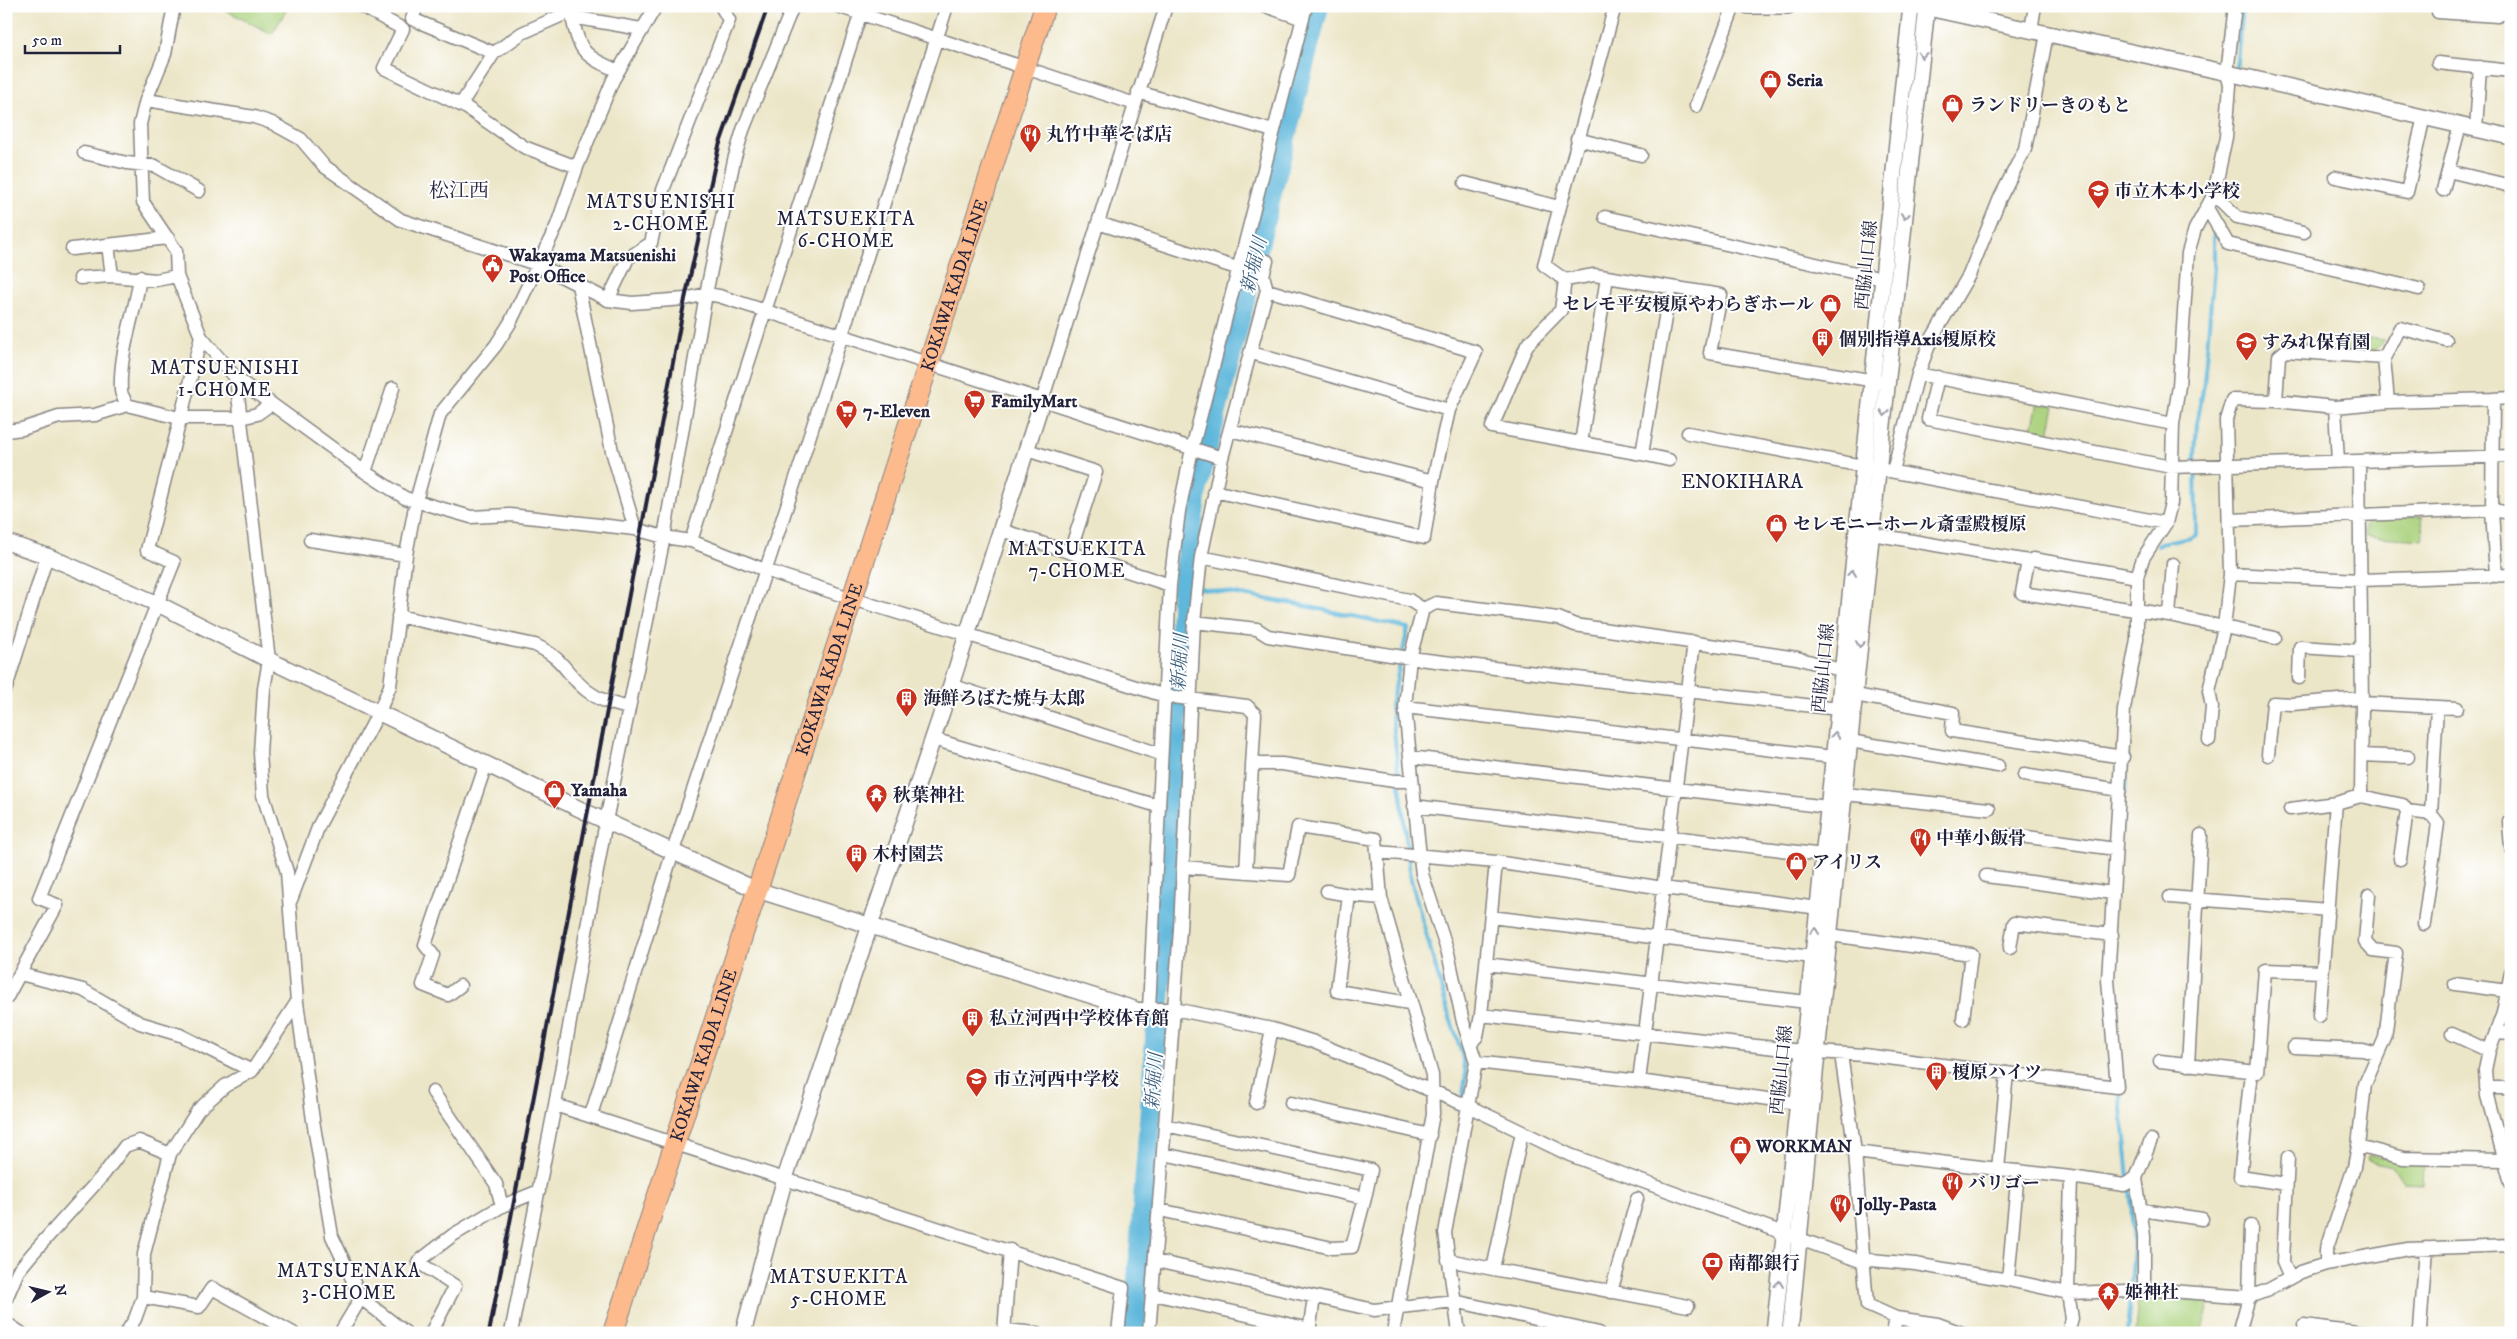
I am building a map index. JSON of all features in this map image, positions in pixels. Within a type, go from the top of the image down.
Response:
[{"type":"main road","name":"KOKAWA KADA LINE","points":[[613,1333],[676,1144],[850,598],[930,364],[1044,6]]},
{"type":"street","points":[[174,6],[165,54],[146,100],[140,124],[143,202],[176,251],[177,276],[201,336],[236,378],[365,472],[405,498],[471,518],[510,515],[635,529],[664,538],[691,541],[765,570],[850,598],[1165,696],[1247,706],[1255,714],[1246,872]]},
{"type":"street","points":[[361,6],[403,29],[384,68],[461,104],[524,147],[577,167]]},
{"type":"street","points":[[416,6],[412,18],[494,53]]},
{"type":"street","points":[[290,905],[319,825],[379,712],[390,686],[406,555],[416,501],[440,414],[496,345],[540,265],[557,225],[577,167],[618,71],[656,6]]},
{"type":"street","points":[[608,300],[628,258],[652,243],[664,190],[729,20],[721,6]]},
{"type":"street","points":[[511,1333],[556,1105],[606,821],[664,538],[706,294],[734,160],[743,130],[793,6]]},
{"type":"street","points":[[837,6],[862,10],[936,39],[1024,68],[1273,131]]},
{"type":"street","points":[[590,1115],[673,851],[802,460],[947,6]]},
{"type":"street","points":[[743,1333],[785,1178],[968,635],[1166,6]]},
{"type":"street","points":[[1141,1009],[1158,806],[1170,585],[1179,511],[1304,12],[1266,6]]},
{"type":"street","points":[[1615,6],[1544,264],[1565,280],[1594,275],[1721,295],[1710,353],[1873,382],[1888,383]]},
{"type":"street","points":[[1696,106],[1734,6]]},
{"type":"street","points":[[1748,6],[1786,6]]},
{"type":"street","name":"西脇山口線","points":[[1790,1333],[1799,1240],[1810,1052],[1807,1002],[1911,6]]},
{"type":"street","points":[[2031,30],[2035,6]]},
{"type":"street","points":[[1481,1015],[1841,1054],[2117,1087],[2108,980],[2124,709],[2141,612],[2136,577],[2143,558],[2166,522],[2170,503],[2173,424],[2179,386],[2188,253],[2195,229],[2214,194],[2226,137],[2232,74],[2234,6]]},
{"type":"street","points":[[1925,7],[2424,116],[2511,138]]},
{"type":"street","name":"西脇山口線","points":[[1774,1333],[1797,1103],[1810,1052],[1830,935],[1872,534],[1886,470],[1888,383],[1925,7]]},
{"type":"street","points":[[691,541],[862,10]]},
{"type":"street","points":[[2438,12],[2497,16],[2511,10]]},
{"type":"street","points":[[461,104],[494,53],[522,32],[566,12],[641,29]]},
{"type":"street","points":[[566,12],[577,40],[588,57],[618,71]]},
{"type":"street","points":[[1886,470],[1931,340],[1969,275],[2000,198],[2025,149],[2047,34]]},
{"type":"street","points":[[2438,62],[2511,71]]},
{"type":"street","points":[[2476,129],[2480,67]]},
{"type":"street","points":[[146,100],[254,117],[272,123],[301,139],[324,166],[401,220],[540,265],[608,300],[632,303],[685,299],[706,294],[719,296],[1218,457]]},
{"type":"street","points":[[2335,177],[2407,192],[2424,116]]},
{"type":"street","points":[[2443,190],[2460,126]]},
{"type":"street","points":[[1578,139],[1641,155]]},
{"type":"street","points":[[84,153],[127,163],[155,166],[199,192]]},
{"type":"street","points":[[2448,171],[2511,186]]},
{"type":"street","points":[[1465,183],[1559,207]]},
{"type":"street","points":[[2214,194],[2237,217],[2304,232]]},
{"type":"street","points":[[2207,208],[2228,244],[2419,289]]},
{"type":"street","points":[[1605,217],[1883,279]]},
{"type":"street","points":[[1098,223],[1241,269]]},
{"type":"street","points":[[72,249],[168,238]]},
{"type":"street","points":[[108,245],[112,276]]},
{"type":"street","points":[[1149,1333],[1160,1210],[1174,1009],[1183,867],[1189,700],[1194,622],[1201,557],[1214,491],[1218,457],[1230,430],[1267,290],[1262,275],[1267,261]]},
{"type":"street","points":[[80,278],[112,276],[140,277],[156,280],[177,276]]},
{"type":"street","points":[[127,405],[121,392],[125,348],[136,304],[140,277]]},
{"type":"street","points":[[1581,443],[1607,277]]},
{"type":"street","points":[[1565,280],[1561,310],[1526,345],[1492,427],[1669,460]]},
{"type":"street","points":[[578,285],[612,450],[635,529]]},
{"type":"street","points":[[1642,454],[1670,288]]},
{"type":"street","points":[[1214,491],[1424,538],[1433,482],[1449,410],[1476,352],[1267,290]]},
{"type":"street","points":[[2388,402],[2384,358],[2400,328],[2446,340]]},
{"type":"street","points":[[6,998],[57,905],[39,898],[134,657],[158,604],[174,562],[147,550],[201,336]]},
{"type":"street","points":[[2276,401],[2279,356],[2285,351],[2384,358]]},
{"type":"street","points":[[1252,352],[1449,410]]},
{"type":"street","points":[[1918,374],[2173,424]]},
{"type":"street","points":[[1938,377],[1928,418],[2171,467],[2511,456]]},
{"type":"street","points":[[236,378],[269,660],[264,689],[260,753],[263,795],[286,872],[298,1002],[312,1120],[332,1236],[361,1298],[406,1333]]},
{"type":"street","points":[[365,472],[394,388]]},
{"type":"street","points":[[2209,740],[2212,707],[2209,691],[2224,627],[2230,574],[2226,420],[2232,400],[2276,401],[2335,407],[2388,402],[2511,398]]},
{"type":"street","points":[[2493,399],[2492,510],[2496,576]]},
{"type":"street","points":[[6,431],[22,429],[59,417],[96,415],[127,405],[180,418],[240,418],[257,414],[271,404]]},
{"type":"street","points":[[2335,407],[2338,462]]},
{"type":"street","points":[[1230,430],[1433,482]]},
{"type":"street","points":[[1688,432],[2166,522]]},
{"type":"street","points":[[1027,450],[1096,472],[1070,552]]},
{"type":"street","points":[[2359,461],[2362,651],[2361,796]]},
{"type":"street","points":[[2229,520],[2492,510],[2511,513]]},
{"type":"street","points":[[1001,530],[1170,585]]},
{"type":"street","points":[[1872,534],[2028,561],[2033,559],[2136,577]]},
{"type":"street","points":[[310,540],[406,555]]},
{"type":"street","points":[[6,542],[47,556],[158,604],[269,660],[486,764],[757,890],[1141,1009],[1174,1009],[1272,1030],[1314,1042],[1468,1106],[1570,1155],[1863,1262],[1871,1260],[1915,1264],[2008,1280],[2068,1293],[2135,1290],[2249,1297],[2326,1264],[2426,1248],[2511,1245]]},
{"type":"street","points":[[6,688],[47,556]]},
{"type":"street","points":[[1201,557],[1409,600],[1423,608]]},
{"type":"street","points":[[2028,561],[2022,593],[2169,615],[2275,638]]},
{"type":"street","points":[[2169,615],[2173,564]]},
{"type":"street","points":[[2230,574],[2360,580],[2511,575]]},
{"type":"street","points":[[1423,608],[1436,603],[1558,618],[1575,625],[1797,658],[1857,675]]},
{"type":"street","points":[[1423,608],[1410,658],[1406,706],[1414,806],[1422,874],[1448,953],[1463,1022],[1476,1062],[1446,1233],[1459,1333]]},
{"type":"street","points":[[398,616],[535,645],[551,652],[584,689],[599,699],[629,708]]},
{"type":"street","points":[[1194,622],[1257,629],[1268,636],[1410,658],[1838,709]]},
{"type":"street","points":[[1639,1081],[1694,642]]},
{"type":"street","points":[[2299,678],[2300,647],[2362,651]]},
{"type":"street","points":[[951,686],[1160,754]]},
{"type":"street","points":[[1855,695],[1953,713],[1952,731],[2122,758]]},
{"type":"street","points":[[2268,754],[2273,703],[2292,704],[2362,700],[2457,708]]},
{"type":"street","points":[[1406,706],[1833,757]]},
{"type":"street","points":[[2424,924],[2438,823],[2432,814],[2437,706]]},
{"type":"street","points":[[933,739],[1158,806]]},
{"type":"street","points":[[1850,741],[1998,766]]},
{"type":"street","points":[[2362,755],[2408,757]]},
{"type":"street","points":[[1410,757],[1828,807]]},
{"type":"street","points":[[460,986],[448,995],[423,985],[433,955],[426,946],[486,764]]},
{"type":"street","points":[[1252,764],[1282,764],[1394,781],[1412,781]]},
{"type":"street","points":[[2024,775],[2120,790]]},
{"type":"street","points":[[1845,794],[1989,809]]},
{"type":"street","points":[[2290,809],[2336,803],[2361,796],[2403,805],[2407,811],[2400,859]]},
{"type":"street","points":[[2319,1016],[2336,803]]},
{"type":"street","points":[[1414,806],[1823,855]]},
{"type":"street","points":[[2407,811],[2432,814]]},
{"type":"street","points":[[2509,822],[2511,848]]},
{"type":"street","points":[[1183,867],[1289,875],[1298,827],[1376,839],[1380,898],[1432,1075],[1434,1092],[1430,1135],[1393,1333]]},
{"type":"street","points":[[2013,835],[2115,849]]},
{"type":"street","points":[[2188,1065],[2202,835]]},
{"type":"street","points":[[1378,852],[1496,862],[1664,888],[1832,910]]},
{"type":"street","points":[[1471,1044],[1477,1036],[1481,1015],[1496,862]]},
{"type":"street","points":[[1986,876],[2112,893]]},
{"type":"street","points":[[1327,891],[1380,898]]},
{"type":"street","points":[[1349,895],[1337,991],[1409,1002]]},
{"type":"street","points":[[2326,1264],[2326,1250],[2354,1167],[2365,1084],[2385,1038],[2396,953],[2373,950],[2366,941],[2369,895]]},
{"type":"street","points":[[2170,897],[2328,910]]},
{"type":"street","points":[[1491,917],[1812,957]]},
{"type":"street","points":[[2010,948],[2014,923],[2112,935]]},
{"type":"street","points":[[1830,935],[1971,954],[1963,1019]]},
{"type":"street","points":[[1486,964],[1807,1002]]},
{"type":"street","points":[[2160,1062],[2257,1072],[2264,970],[2322,972]]},
{"type":"street","points":[[2511,972],[2509,987],[2485,1070],[2486,1088],[2505,1141],[2503,1160],[2511,1184]]},
{"type":"street","points":[[20,974],[83,990],[140,1023],[180,1035],[252,1071]]},
{"type":"street","points":[[2455,984],[2509,987]]},
{"type":"street","points":[[126,1333],[135,1319],[143,1297],[144,1254],[170,1154],[198,1110],[225,1086],[252,1071],[298,1002]]},
{"type":"street","points":[[1256,1103],[1272,1030]]},
{"type":"street","points":[[2496,1032],[2511,1033]]},
{"type":"street","points":[[2452,1034],[2489,1051]]},
{"type":"street","points":[[2294,1047],[2363,1050],[2377,1054]]},
{"type":"street","points":[[1841,1054],[1855,1152],[1867,1305],[1896,1318],[1924,1321],[1962,1333]]},
{"type":"street","points":[[1476,1062],[1639,1081],[1797,1103]]},
{"type":"street","points":[[1998,1169],[2007,1073]]},
{"type":"street","points":[[2250,1081],[2240,1177],[2286,1184]]},
{"type":"street","points":[[2486,1088],[2511,1088]]},
{"type":"street","points":[[433,1092],[496,1184],[502,1206]]},
{"type":"street","points":[[1291,1103],[1430,1135]]},
{"type":"street","points":[[556,1105],[1123,1288],[1118,1333]]},
{"type":"street","points":[[1160,1210],[1332,1248],[1352,1247],[1371,1170],[1165,1125]]},
{"type":"street","points":[[1493,1269],[1522,1132]]},
{"type":"street","points":[[1855,1152],[2124,1185],[2132,1180],[2151,1140]]},
{"type":"street","points":[[6,1299],[18,1271],[104,1174],[125,1146],[139,1141],[170,1154]]},
{"type":"street","points":[[2358,1146],[2402,1158],[2503,1160]]},
{"type":"street","points":[[1164,1154],[1364,1198]]},
{"type":"street","points":[[2288,1157],[2283,1262],[2290,1278]]},
{"type":"street","points":[[2008,1280],[2018,1171]]},
{"type":"street","points":[[2068,1333],[2072,1319],[2068,1293],[2071,1177]]},
{"type":"street","points":[[2132,1180],[2142,1210],[2144,1236],[2135,1290]]},
{"type":"street","points":[[431,1333],[455,1286],[418,1262],[453,1235],[502,1206],[539,1191]]},
{"type":"street","points":[[1611,1292],[1637,1198]]},
{"type":"street","points":[[2142,1210],[2202,1219]]},
{"type":"street","points":[[2239,1333],[2249,1297],[2252,1226]]},
{"type":"street","points":[[2418,1333],[2420,1330],[2426,1248]]},
{"type":"street","points":[[1010,1250],[1005,1332],[1037,1333]]},
{"type":"street","points":[[1448,1260],[1688,1306]]},
{"type":"street","points":[[1156,1261],[1374,1310],[1454,1301],[1599,1333]]},
{"type":"street","points":[[143,1297],[199,1306],[212,1288],[292,1333]]},
{"type":"street","points":[[1153,1294],[1310,1331],[1314,1297]]},
{"type":"street","points":[[340,1333],[361,1298]]},
{"type":"street","points":[[1894,1333],[1896,1318]]},
{"type":"street","points":[[6,1323],[21,1333]]},
{"type":"street","points":[[2304,1325],[2364,1333]]},
{"type":"green space","points":[[228,6],[289,6],[272,34],[225,10]]},
{"type":"green space","points":[[2347,335],[2384,340],[2373,353],[2345,351]]},
{"type":"green space","points":[[2038,402],[2055,406],[2048,438],[2031,434]]},
{"type":"green space","points":[[2422,516],[2423,540],[2366,536],[2366,525],[2372,519]]},
{"type":"green space","points":[[2369,1155],[2424,1164],[2423,1184],[2403,1183],[2392,1166],[2367,1160]]},
{"type":"green space","points":[[2144,1296],[2210,1302],[2201,1333],[2135,1333],[2138,1301]]},
{"type":"waterway","name":"新堀川","points":[[1134,1333],[1169,866],[1183,587],[1196,491],[1318,6]]},
{"type":"waterway","points":[[2236,71],[2242,6]]},
{"type":"waterway","points":[[2158,545],[2196,534],[2195,454],[2197,424],[2204,383],[2214,267],[2214,230]]},
{"type":"waterway","points":[[1183,587],[1194,587],[1301,605],[1408,628],[1391,705],[1405,830],[1411,880],[1448,1012],[1461,1050],[1466,1074],[1462,1101]]},
{"type":"waterway","points":[[2125,792],[2127,757]]},
{"type":"waterway","points":[[2120,1089],[2129,1179]]},
{"type":"waterway","points":[[2127,1333],[2134,1249],[2130,1185]]},
{"type":"railway","points":[[489,1333],[685,299],[719,146],[768,6]]},
{"type":"place","name":"Seria","points":[[1771,99]]},
{"type":"place","name":"ランドリーきのもと","points":[[1953,124]]},
{"type":"place","name":"丸竹中華そば店","points":[[1030,153]]},
{"type":"place","name":"市立木本小学校","points":[[2098,210]]},
{"type":"place","name":"Wakayama Matsuenishi Post Office","points":[[493,284]]},
{"type":"place","name":"セレモ平安榎原やわらぎホール","points":[[1830,323]]},
{"type":"place","name":"個別指導Axis榎原校","points":[[1823,358]]},
{"type":"place","name":"すみれ保育園","points":[[2246,361]]},
{"type":"place","name":"FamilyMart","points":[[975,420]]},
{"type":"place","name":"7-Eleven","points":[[847,430]]},
{"type":"place","name":"セレモニーホール斎霊殿榎原","points":[[1777,543]]},
{"type":"place","name":"海鮮ろばた焼与太郎","points":[[907,717]]},
{"type":"place","name":"Yamaha","points":[[555,809]]},
{"type":"place","name":"秋葉神社","points":[[877,814]]},
{"type":"place","name":"中華小飯骨","points":[[1920,857]]},
{"type":"place","name":"木村園芸","points":[[856,873]]},
{"type":"place","name":"アイリス","points":[[1796,881]]},
{"type":"place","name":"私立河西中学校体育館","points":[[973,1037]]},
{"type":"place","name":"榎原ハイツ","points":[[1936,1091]]},
{"type":"place","name":"市立河西中学校","points":[[977,1098]]},
{"type":"place","name":"WORKMAN","points":[[1740,1165]]},
{"type":"place","name":"バリゴー","points":[[1952,1202]]},
{"type":"place","name":"Jolly-Pasta","points":[[1841,1223]]},
{"type":"place","name":"南都銀行","points":[[1712,1282]]},
{"type":"place","name":"姫神社","points":[[2109,1311]]},
{"type":"district","name":"松江西","points":[[459,190]]},
{"type":"district","name":"MATSUENISHI 2-CHOME","points":[[661,212]]},
{"type":"district","name":"MATSUEKITA 6-CHOME","points":[[846,229]]},
{"type":"district","name":"MATSUENISHI 1-CHOME","points":[[225,378]]},
{"type":"district","name":"ENOKIHARA","points":[[1742,481]]},
{"type":"district","name":"MATSUEKITA 7-CHOME","points":[[1077,559]]},
{"type":"district","name":"MATSUENAKA 3-CHOME","points":[[349,1281]]},
{"type":"district","name":"MATSUEKITA 5-CHOME","points":[[839,1287]]}]
